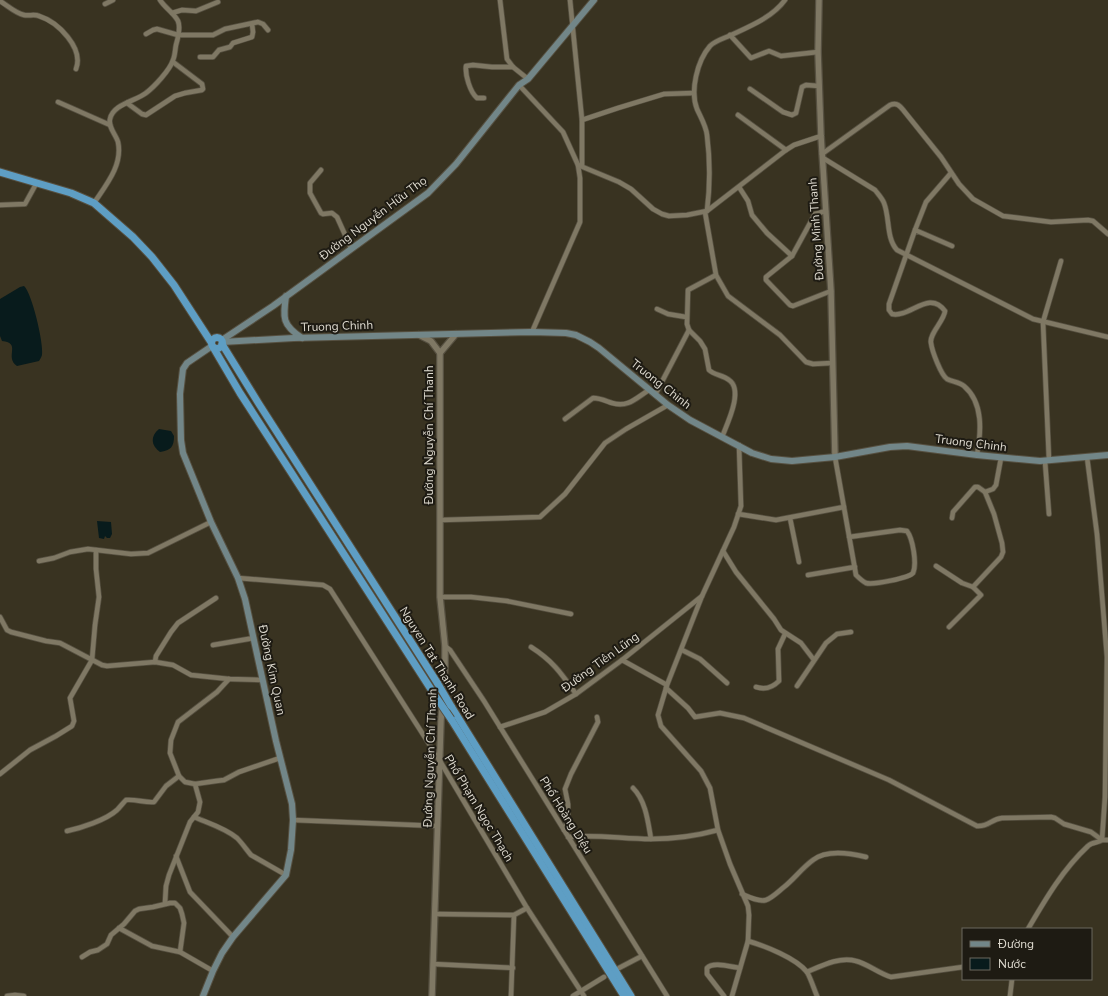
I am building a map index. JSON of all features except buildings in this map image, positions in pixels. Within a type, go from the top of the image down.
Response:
[{"type":"highway","name":"Nguyen Tat Thanh Road","points":[[0,172],[71,194],[94,203],[133,237],[152,257],[174,285],[240,393],[451,719],[624,996]]},
{"type":"highway","points":[[212,345],[216,337],[222,342]]},
{"type":"highway","name":"Nguyen Tat Thanh Road","points":[[222,342],[259,404],[438,684],[631,996]]},
{"type":"main road","name":"Đường Nguyễn Hữu Thọ","points":[[222,342],[428,193],[456,164],[520,85],[528,79],[594,0]]},
{"type":"main road","points":[[286,296],[284,318],[291,331],[302,338]]},
{"type":"main road","name":"Truong Chinh","points":[[222,342],[302,338],[532,332],[566,333],[576,335],[599,348],[668,406],[690,420],[752,453],[771,459],[792,461],[835,457],[890,447],[906,446],[1001,458],[1047,461],[1108,455]]},
{"type":"main road","name":"Đường Kim Quan","points":[[203,996],[222,953],[233,936],[286,875],[291,850],[293,820],[292,804],[280,758],[245,598],[238,578],[211,522],[183,453],[181,440],[180,394],[185,366],[212,345]]},
{"type":"street","points":[[105,4],[113,0]]},
{"type":"street","points":[[94,203],[109,182],[118,158],[117,141],[110,125],[112,115],[119,107],[138,98],[154,86],[173,62],[178,35],[178,21],[160,0]]},
{"type":"street","points":[[500,0],[507,59],[513,67],[528,79]]},
{"type":"street","points":[[532,332],[580,222],[582,120],[570,0]]},
{"type":"street","points":[[785,0],[767,17],[714,42],[702,58],[694,93],[697,108],[704,124],[707,136],[709,194],[706,212],[716,275],[731,299],[780,335],[806,362],[813,364],[832,363]]},
{"type":"street","name":"Đường Minh Thanh","points":[[819,0],[818,52],[822,156],[831,291],[835,457]]},
{"type":"street","points":[[0,1],[15,11],[23,14],[39,15],[68,36],[78,60],[76,69]]},
{"type":"street","points":[[172,14],[182,10],[196,11],[218,2]]},
{"type":"street","points":[[146,34],[157,29],[178,35],[213,35],[225,30],[261,22],[268,30]]},
{"type":"street","points":[[200,57],[213,57],[219,50],[230,47],[233,43],[252,37],[254,31],[252,24]]},
{"type":"street","points":[[730,35],[751,58],[769,51],[781,56],[818,52]]},
{"type":"street","points":[[127,103],[142,114],[146,115],[176,96],[203,89],[202,84],[173,62]]},
{"type":"street","points":[[484,98],[477,98],[472,93],[466,66],[513,67]]},
{"type":"street","points":[[520,85],[563,132],[580,165],[620,182],[632,189],[653,209],[670,216],[706,212],[786,150],[794,145],[821,136]]},
{"type":"street","points":[[750,89],[783,112],[792,115],[796,113],[802,87],[806,85],[820,86]]},
{"type":"street","points":[[582,120],[664,94],[694,93]]},
{"type":"street","points":[[58,102],[110,125]]},
{"type":"street","points":[[1108,234],[1093,222],[1088,220],[1051,222],[999,214],[973,199],[961,187],[921,131],[900,106],[895,104],[890,105],[822,156],[875,190],[884,203],[893,246],[907,255],[1033,319],[1108,337]]},
{"type":"street","points":[[738,115],[786,150]]},
{"type":"street","points":[[321,170],[310,183],[310,193],[320,213],[332,213],[337,217],[350,248]]},
{"type":"street","points":[[951,173],[926,202],[889,304],[889,310],[892,314],[900,314],[927,303],[936,304],[945,310],[945,315],[932,337],[931,343],[943,374],[949,380],[963,385],[973,398],[977,407],[980,428],[977,455]]},
{"type":"street","points":[[0,204],[25,204],[36,184]]},
{"type":"street","points":[[739,187],[748,200],[752,215],[767,233],[792,256]]},
{"type":"street","points":[[826,211],[815,214],[792,256],[766,278],[766,282],[790,305],[796,306],[831,291]]},
{"type":"street","points":[[915,230],[952,246]]},
{"type":"street","points":[[1049,514],[1043,322],[1061,261]]},
{"type":"street","points":[[716,275],[688,290],[686,317],[689,330],[700,341],[705,349],[709,370],[731,381],[733,387],[735,398],[734,403],[722,437]]},
{"type":"street","points":[[657,309],[668,314],[686,317]]},
{"type":"street","points":[[655,395],[689,330]]},
{"type":"street","name":"Đường Nguyễn Chí Thanh","points":[[440,353],[456,334]]},
{"type":"street","name":"Đường Nguyễn Chí Thanh","points":[[419,335],[431,341],[440,353],[440,597],[445,646],[432,996]]},
{"type":"street","points":[[565,419],[593,398],[626,405],[649,390]]},
{"type":"street","points":[[441,520],[540,517],[565,494],[605,443],[626,429],[668,406]]},
{"type":"street","points":[[732,996],[748,941],[748,906],[718,830],[710,788],[701,771],[661,726],[658,715],[667,686],[702,596],[723,551],[741,506],[739,445]]},
{"type":"street","points":[[835,457],[849,537],[855,567],[856,575],[868,583],[912,575],[915,568],[912,540],[907,531],[900,530],[849,537]]},
{"type":"street","points":[[1087,457],[1106,622],[1105,797],[1102,840]]},
{"type":"street","points":[[985,492],[993,489],[996,485],[1001,458]]},
{"type":"street","points":[[952,518],[953,512],[975,487],[978,487],[985,492],[998,524],[1003,552],[1001,557],[973,587]]},
{"type":"street","points":[[738,514],[771,520],[790,518],[844,507]]},
{"type":"street","points":[[790,518],[799,562]]},
{"type":"street","points":[[39,561],[88,549],[131,554],[148,553],[211,522]]},
{"type":"street","points":[[0,774],[30,750],[72,726],[74,721],[70,698],[92,660],[99,597],[96,569],[96,550]]},
{"type":"street","points":[[723,551],[736,572],[785,634],[801,644],[814,660]]},
{"type":"street","points":[[936,566],[962,583],[973,587],[981,596],[950,627]]},
{"type":"street","points":[[808,575],[855,567]]},
{"type":"street","name":"Phố Phạm Ngọc Thạch","points":[[238,578],[323,585],[330,589],[440,761],[527,908],[582,994]]},
{"type":"street","name":"Đường Tiên Lũng","points":[[500,727],[545,712],[576,694],[622,660],[702,596]]},
{"type":"street","points":[[440,597],[471,597],[507,601],[571,614]]},
{"type":"street","points":[[155,662],[156,656],[170,632],[178,623],[216,598]]},
{"type":"street","points":[[0,616],[7,630],[11,632],[60,643],[92,660],[107,666],[155,662],[173,665],[191,675],[229,679],[263,680]]},
{"type":"street","points":[[797,686],[831,637],[837,634],[851,632]]},
{"type":"street","points":[[756,687],[762,689],[769,688],[779,681],[778,649],[785,634]]},
{"type":"street","points":[[213,645],[254,638]]},
{"type":"street","name":"Phố Hoàng Diệu","points":[[445,646],[450,650],[500,727],[667,996]]},
{"type":"street","points":[[531,647],[545,656],[553,664],[576,694]]},
{"type":"street","points":[[682,650],[700,659],[726,683]]},
{"type":"street","points":[[622,660],[667,686],[695,717],[720,713],[744,718],[889,780],[977,826],[983,827],[989,825],[997,818],[1051,817],[1064,824],[1091,832],[1102,840]]},
{"type":"street","points":[[229,679],[217,692],[178,722],[171,740],[170,752],[179,776],[186,782],[195,784],[224,780],[239,772],[280,758]]},
{"type":"street","points":[[564,830],[568,818],[568,804],[565,790],[571,774],[598,722],[597,717]]},
{"type":"street","points":[[67,831],[81,828],[98,821],[116,811],[126,800],[149,803],[154,802],[166,786],[179,776]]},
{"type":"street","points":[[165,903],[167,880],[190,822],[198,812],[200,802],[195,784]]},
{"type":"street","points":[[633,788],[639,794],[642,801],[651,839]]},
{"type":"street","points":[[194,817],[229,832],[242,843],[251,855],[286,875]]},
{"type":"street","points":[[293,820],[438,826]]},
{"type":"street","points":[[568,837],[581,836],[651,839],[700,835],[718,830]]},
{"type":"street","points":[[1029,928],[1055,885],[1069,867],[1088,846],[1102,840],[1108,840]]},
{"type":"street","points":[[742,894],[755,899],[766,900],[792,881],[812,860],[819,856],[826,854],[846,853],[866,858]]},
{"type":"street","points":[[176,856],[190,892],[233,936]]},
{"type":"street","points":[[82,957],[90,952],[105,947],[111,935],[138,909],[153,908],[165,903],[175,903],[180,908],[182,914],[184,923],[180,952]]},
{"type":"street","points":[[435,914],[514,915],[527,908]]},
{"type":"street","points":[[511,996],[514,915]]},
{"type":"street","points":[[119,928],[152,946],[180,952],[213,971]]},
{"type":"street","points":[[748,941],[763,945],[777,952],[807,972],[817,996]]},
{"type":"street","points":[[619,968],[642,956]]},
{"type":"street","points":[[807,972],[822,965],[845,960],[855,960],[891,977],[962,967]]},
{"type":"street","points":[[433,964],[512,968]]},
{"type":"street","points":[[724,996],[707,974],[707,968],[714,964],[740,968]]},
{"type":"street","points":[[573,996],[582,994],[604,978]]},
{"type":"street","points":[[1010,996],[1012,980]]},
{"type":"street","points":[[8,996],[24,996]]},
{"type":"water","points":[[24,286],[37,319],[42,355],[39,361],[17,366],[12,359],[11,344],[2,341],[0,336],[0,299]]},
{"type":"water","points":[[159,429],[171,431],[174,436],[171,447],[160,452],[153,444],[154,435]]},
{"type":"water","points":[[97,521],[111,522],[112,534],[110,538],[105,536],[104,539],[99,538]]}]
